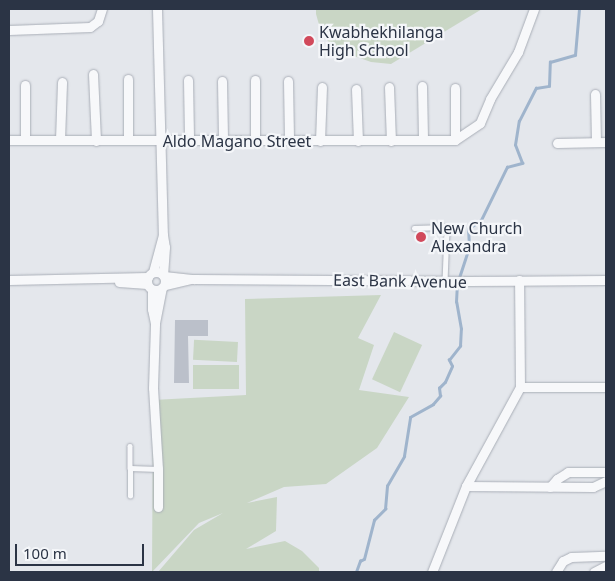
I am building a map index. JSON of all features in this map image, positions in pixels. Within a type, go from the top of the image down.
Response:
[{"type":"street","points":[[9,30],[90,27],[98,21],[102,9]]},
{"type":"street","points":[[158,9],[163,235],[166,247],[164,281],[156,324],[153,388],[158,469],[158,507]]},
{"type":"street","points":[[455,140],[480,123],[490,98],[518,52],[534,9]]},
{"type":"street","points":[[93,74],[96,141]]},
{"type":"street","points":[[128,79],[128,140]]},
{"type":"street","points":[[188,80],[189,140]]},
{"type":"street","points":[[255,80],[255,141]]},
{"type":"street","points":[[222,81],[223,141]]},
{"type":"street","points":[[288,81],[290,140]]},
{"type":"street","points":[[60,140],[62,82]]},
{"type":"street","points":[[25,85],[25,140]]},
{"type":"street","points":[[422,86],[423,140]]},
{"type":"street","points":[[320,141],[322,87]]},
{"type":"street","points":[[389,87],[391,141]]},
{"type":"street","points":[[455,88],[455,140]]},
{"type":"street","points":[[356,89],[358,141]]},
{"type":"street","points":[[595,94],[596,142]]},
{"type":"street","name":"Aldo Magano Street","points":[[9,140],[455,140]]},
{"type":"street","points":[[557,143],[606,142]]},
{"type":"street","points":[[156,324],[152,309],[150,281],[163,235]]},
{"type":"street","points":[[9,280],[99,279],[164,281]]},
{"type":"street","name":"East Bank Avenue","points":[[164,281],[194,279],[606,280]]},
{"type":"street","points":[[432,572],[466,486],[520,387],[519,280]]},
{"type":"street","points":[[150,281],[164,281]]},
{"type":"street","points":[[520,387],[606,387]]},
{"type":"street","points":[[550,487],[557,479],[568,472],[606,472]]},
{"type":"street","points":[[466,486],[593,487],[606,481]]},
{"type":"street","points":[[556,572],[563,561],[571,556],[606,556]]},
{"type":"street","points":[[594,572],[606,566]]},
{"type":"lane","points":[[414,228],[444,227],[447,230],[448,281]]},
{"type":"lane","points":[[130,446],[130,496]]},
{"type":"lane","points":[[130,468],[158,469]]},
{"type":"green space","points":[[316,9],[482,9],[391,64],[371,62],[337,50],[322,35]]},
{"type":"green space","points":[[381,295],[358,338],[374,345],[359,390],[409,397],[377,448],[326,484],[284,487],[247,503],[277,497],[276,531],[246,549],[285,541],[302,551],[319,568],[319,572],[158,572],[194,530],[223,513],[199,523],[152,572],[153,400],[246,395],[245,299]]},
{"type":"green space","points":[[394,332],[422,345],[400,392],[372,379]]},
{"type":"green space","points":[[194,340],[238,342],[237,362],[193,360]]},
{"type":"green space","points":[[193,365],[239,365],[239,389],[193,389]]},
{"type":"building","points":[[175,320],[208,320],[208,336],[188,336],[189,383],[174,383]]},
{"type":"waterway","points":[[459,278],[469,247],[468,229],[481,220],[507,167],[522,163],[515,145],[519,121],[536,88],[549,86],[550,62],[575,55],[579,9]]},
{"type":"waterway","points":[[356,572],[360,561],[364,559],[374,520],[385,509],[387,486],[404,456],[410,417],[433,404],[440,396],[439,388],[445,382],[452,366],[449,360],[460,346],[461,329],[456,302],[457,283]]},
{"type":"place","name":"Kwabhekhilanga High School","points":[[309,41]]},
{"type":"place","name":"New Church Alexandra","points":[[421,237]]}]
